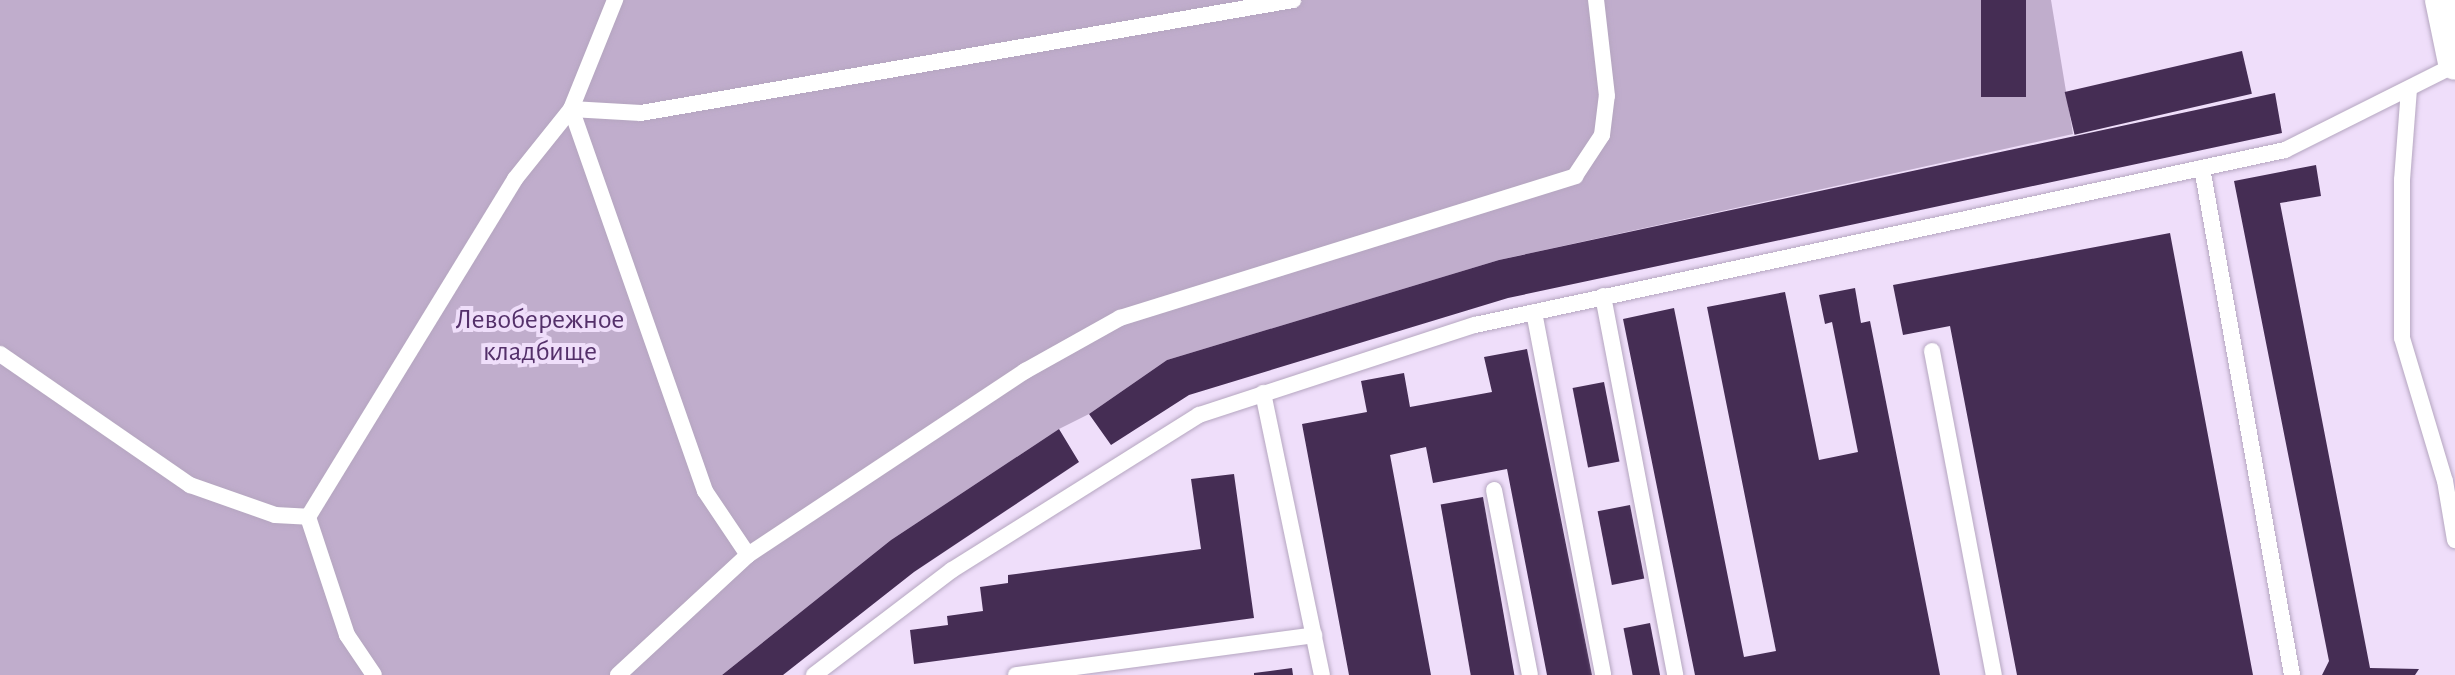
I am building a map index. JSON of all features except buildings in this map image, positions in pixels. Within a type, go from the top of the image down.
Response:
[{"type":"street","points":[[2442,0],[2455,64]]},
{"type":"lane","points":[[374,675],[347,635],[308,517],[515,179],[571,109],[615,0]]},
{"type":"lane","points":[[571,109],[641,113],[1293,0]]},
{"type":"lane","points":[[618,675],[748,555],[1025,371],[1120,318],[1575,176],[1602,135],[1607,96],[1596,0]]},
{"type":"lane","points":[[814,675],[952,570],[1186,423],[1263,393],[1475,325],[2285,150],[2455,64]]},
{"type":"lane","points":[[2409,89],[2402,180],[2402,338],[2445,481],[2455,540]]},
{"type":"lane","points":[[571,109],[705,491],[748,555]]},
{"type":"lane","points":[[2202,168],[2292,675]]},
{"type":"lane","points":[[1603,296],[1675,675]]},
{"type":"lane","points":[[1534,312],[1603,675]]},
{"type":"lane","points":[[1932,351],[1994,675]]},
{"type":"lane","points":[[0,354],[190,485],[275,515],[308,517]]},
{"type":"lane","points":[[1263,393],[1322,675]]},
{"type":"lane","points":[[1494,490],[1530,675]]},
{"type":"lane","points":[[1016,675],[1314,635]]},
{"type":"green space","name":"Левобережное кладбище","points":[[0,0],[2051,0],[2073,134],[1499,260],[1167,360],[1089,414],[1059,429],[891,540],[722,675],[0,675]]}]
